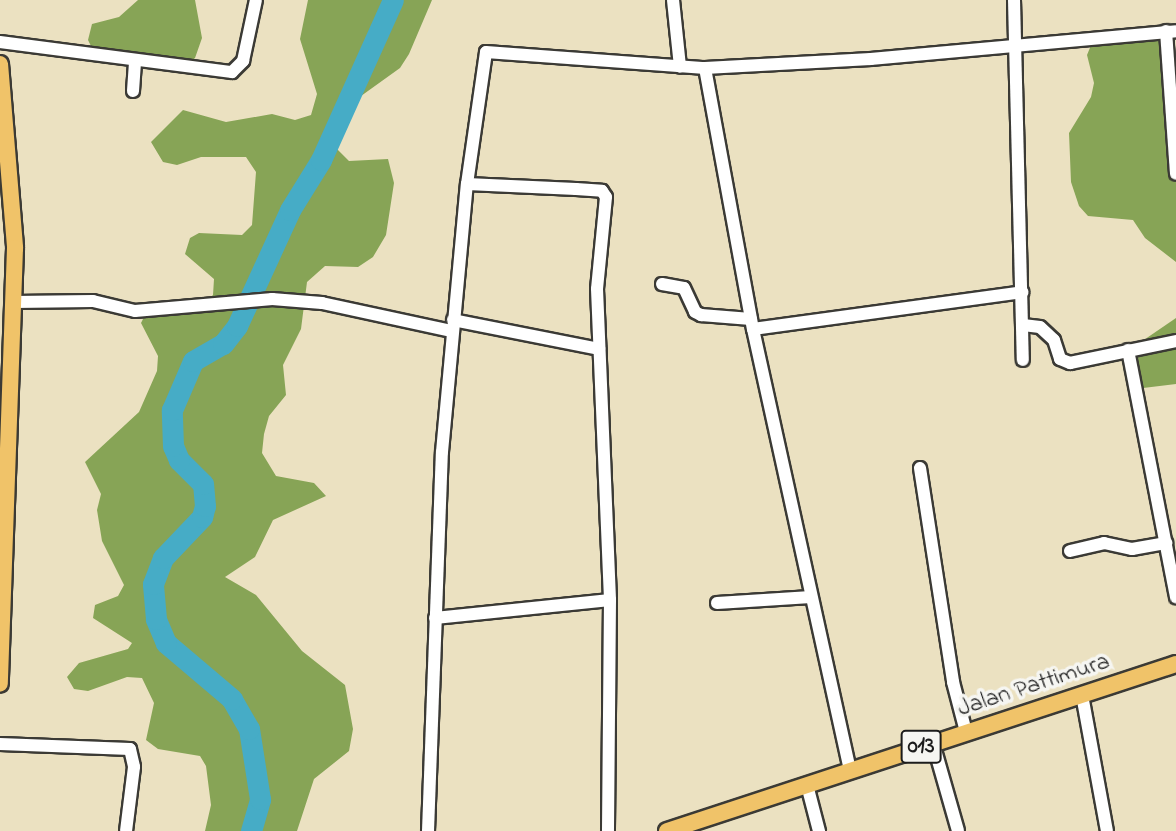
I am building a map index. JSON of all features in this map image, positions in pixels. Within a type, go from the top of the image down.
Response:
[{"type":"main road","points":[[0,64],[13,191],[14,302],[0,684]]},
{"type":"main road","name":"Jalan Pattimura","points":[[667,831],[699,826],[850,770],[1176,664]]},
{"type":"street","points":[[0,41],[237,71],[246,51],[256,0]]},
{"type":"street","points":[[673,0],[680,67]]},
{"type":"street","points":[[1014,0],[1023,360]]},
{"type":"street","points":[[428,831],[442,452],[467,184],[486,52],[705,68],[1171,31],[1176,174]]},
{"type":"street","points":[[133,90],[135,60]]},
{"type":"street","points":[[705,68],[752,324],[850,770]]},
{"type":"street","points":[[467,184],[605,194],[597,289],[610,600],[608,831]]},
{"type":"street","points":[[662,285],[684,288],[695,312],[752,324],[1022,292]]},
{"type":"street","points":[[14,302],[93,300],[135,311],[246,300],[322,303],[600,349]]},
{"type":"street","points":[[1023,326],[1040,327],[1054,340],[1060,359],[1070,363],[1176,341]]},
{"type":"street","points":[[1128,350],[1176,597]]},
{"type":"street","points":[[920,468],[953,682],[966,732]]},
{"type":"street","points":[[1070,551],[1104,543],[1132,549],[1166,543]]},
{"type":"street","points":[[717,603],[811,597]]},
{"type":"street","points":[[435,618],[610,600]]},
{"type":"street","points":[[1082,695],[1107,831]]},
{"type":"street","points":[[933,743],[958,831]]},
{"type":"street","points":[[0,744],[130,750],[134,767],[126,831]]},
{"type":"street","points":[[807,785],[819,831]]},
{"type":"green space","points":[[138,0],[195,0],[202,38],[195,58],[185,66],[95,54],[88,40],[92,24],[119,17]]},
{"type":"green space","points":[[308,0],[432,0],[409,54],[400,68],[361,96],[337,149],[349,161],[388,159],[394,183],[386,235],[373,257],[358,267],[325,266],[307,282],[301,329],[283,365],[286,395],[269,416],[264,434],[262,453],[276,476],[314,483],[326,496],[273,520],[255,557],[225,577],[256,595],[302,651],[345,685],[353,729],[349,751],[314,779],[297,831],[205,831],[211,805],[206,766],[200,756],[158,749],[146,740],[154,703],[142,678],[127,677],[88,691],[74,689],[67,677],[79,663],[128,649],[132,643],[93,618],[95,605],[118,596],[124,585],[102,541],[97,510],[101,494],[85,462],[139,412],[157,371],[158,356],[141,323],[144,317],[205,302],[213,295],[214,279],[185,254],[190,238],[199,233],[242,235],[252,225],[256,172],[246,157],[201,157],[177,165],[163,162],[151,142],[183,110],[226,122],[272,114],[295,120],[311,115],[317,94],[300,39]]},
{"type":"green space","points":[[1161,32],[1176,56],[1176,262],[1145,238],[1133,220],[1088,216],[1079,206],[1071,182],[1069,133],[1091,97],[1094,83],[1087,55],[1094,38]]},
{"type":"green space","points":[[1176,318],[1176,384],[1135,389],[1135,346]]},
{"type":"waterway","points":[[251,831],[260,799],[249,729],[232,699],[166,643],[156,619],[153,584],[163,558],[202,517],[205,506],[203,484],[179,460],[173,446],[172,410],[193,361],[223,344],[237,326],[290,210],[321,160],[393,0]]}]
